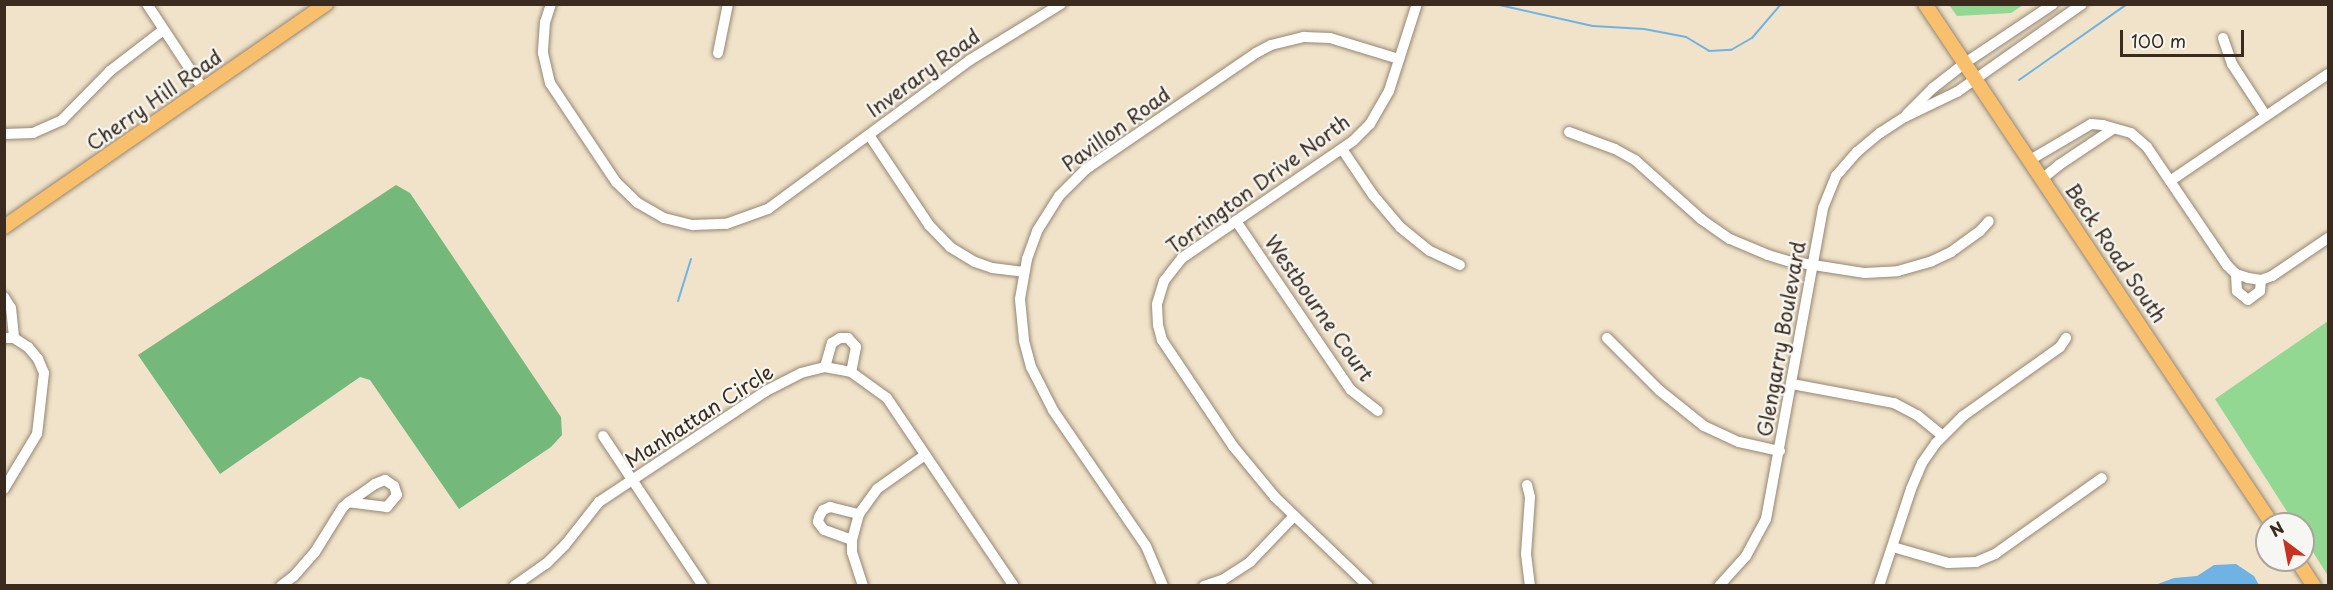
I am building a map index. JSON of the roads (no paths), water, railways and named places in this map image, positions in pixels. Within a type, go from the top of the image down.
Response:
[{"type":"main road","name":"Cherry Hill Road","points":[[4,227],[326,4]]},
{"type":"main road","name":"Beck Road South","points":[[1925,4],[2264,512]]},
{"type":"main road","points":[[2305,572],[2314,585]]},
{"type":"street","points":[[147,4],[162,31],[203,89]]},
{"type":"street","name":"Inverary Road","points":[[551,4],[545,22],[543,53],[550,83],[616,182],[638,203],[664,218],[693,225],[726,224],[768,209],[970,60],[1060,4]]},
{"type":"street","points":[[718,52],[728,4]]},
{"type":"street","name":"Torrington Drive North","points":[[1294,516],[1256,476],[1233,446],[1171,354],[1158,325],[1159,294],[1177,263],[1342,149],[1360,134],[1376,115],[1389,91],[1417,4]]},
{"type":"street","name":"Glengarry Boulevard","points":[[1719,585],[1746,556],[1760,533],[1771,501],[1823,208],[1836,176],[1857,152],[1905,117],[1933,88],[1965,63],[2053,4]]},
{"type":"street","name":"Glengarry Boulevard","points":[[1905,117],[1941,101],[1976,79],[2082,4]]},
{"type":"street","points":[[4,134],[33,133],[62,120],[110,71],[162,31]]},
{"type":"street","name":"Pavillon Road","points":[[1164,585],[1146,546],[1053,410],[1035,378],[1026,353],[1021,324],[1024,272],[1043,220],[1059,196],[1076,177],[1256,53],[1287,40],[1321,37],[1344,41],[1400,59]]},
{"type":"street","points":[[2223,38],[2232,64],[2266,116]]},
{"type":"street","points":[[2170,181],[2328,74]]},
{"type":"street","points":[[2030,160],[2091,124],[2131,133],[2145,143],[2227,265],[2236,274],[2261,279],[2278,273],[2328,238]]},
{"type":"street","points":[[2043,178],[2113,129]]},
{"type":"street","points":[[1569,132],[1626,154],[1701,219],[1730,239],[1768,255],[1812,265],[1879,273],[1917,267],[1951,252],[1980,231],[1989,221]]},
{"type":"street","points":[[869,135],[929,225],[950,247],[975,262],[992,268],[1024,272]]},
{"type":"street","points":[[1342,149],[1373,195],[1400,227],[1430,251],[1460,266]]},
{"type":"street","name":"Westbourne Court","points":[[1236,221],[1351,390],[1378,411]]},
{"type":"street","points":[[2236,274],[2237,291],[2248,300],[2260,291],[2261,279]]},
{"type":"street","points":[[4,297],[10,308],[9,338],[28,347],[38,358],[44,373],[37,434],[4,489]]},
{"type":"street","points":[[825,367],[832,343],[840,338],[848,338],[856,347],[851,372]]},
{"type":"street","points":[[1607,338],[1666,396],[1704,426],[1739,442],[1780,451]]},
{"type":"street","points":[[1879,585],[1917,474],[1942,435],[1963,416],[2060,347],[2066,339]]},
{"type":"street","name":"Manhattan Circle","points":[[514,585],[546,564],[565,545],[599,502],[766,391],[801,373],[825,367],[851,372],[887,398],[1014,585]]},
{"type":"street","points":[[1792,384],[1894,404],[1917,415],[1942,435]]},
{"type":"street","points":[[603,436],[703,585]]},
{"type":"street","points":[[863,585],[859,579],[852,540],[859,514],[877,489],[925,455]]},
{"type":"street","points":[[1893,547],[1948,563],[1976,562],[1995,554],[2102,478]]},
{"type":"street","points":[[1527,485],[1530,497],[1526,554],[1530,585]]},
{"type":"street","points":[[281,585],[294,576],[315,552],[343,507],[349,502]]},
{"type":"street","points":[[852,540],[824,530],[818,522],[819,517],[823,510],[830,507],[859,514]]},
{"type":"street","points":[[1204,585],[1224,579],[1250,562],[1294,516],[1368,585]]},
{"type":"water","points":[[2236,564],[2254,576],[2259,585],[2155,585],[2174,578],[2197,576],[2214,565]]},
{"type":"waterway","points":[[1495,4],[1593,26],[1644,29],[1686,37],[1709,51],[1731,50],[1752,38],[1781,4]]},
{"type":"waterway","points":[[2019,80],[2127,4]]},
{"type":"waterway","points":[[678,301],[691,259]]}]
